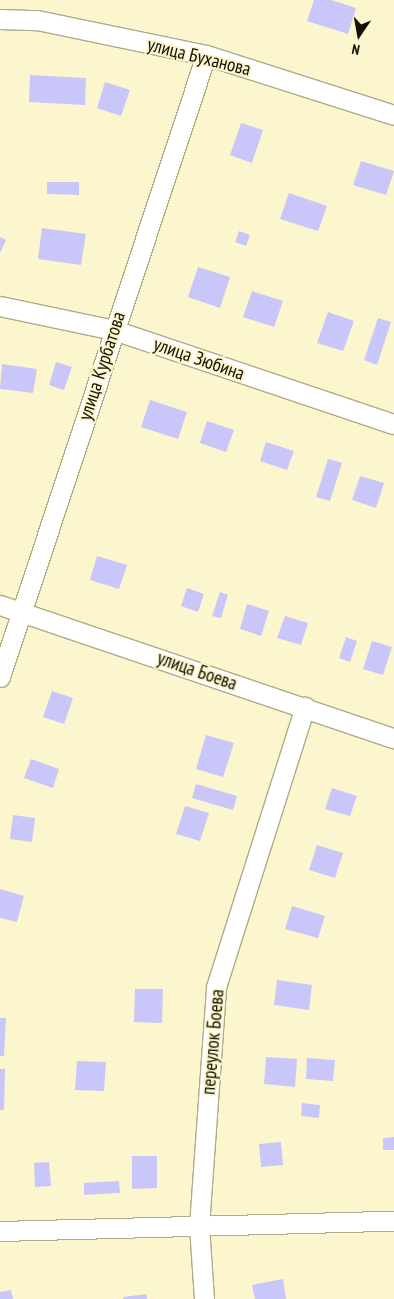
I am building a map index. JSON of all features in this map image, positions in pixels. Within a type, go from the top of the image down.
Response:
[{"type":"street","name":"улица Буханова","points":[[0,19],[37,20],[206,55],[394,115]]},
{"type":"street","name":"улица Курбатова","points":[[0,677],[20,610],[206,55]]},
{"type":"street","name":"улица Зюбина","points":[[0,306],[114,330],[394,424]]},
{"type":"street","name":"улица Боева","points":[[0,605],[20,610],[394,738]]},
{"type":"street","name":"переулок Боева","points":[[204,1299],[200,1226],[216,987],[305,708]]},
{"type":"street","points":[[0,1231],[394,1222]]},
{"type":"building","points":[[314,0],[331,0],[356,8],[348,34],[307,21]]},
{"type":"building","points":[[30,75],[86,78],[85,105],[29,102]]},
{"type":"building","points":[[105,82],[130,90],[121,116],[97,108]]},
{"type":"building","points":[[241,123],[263,130],[252,163],[230,155]]},
{"type":"building","points":[[361,161],[394,171],[386,195],[353,185]]},
{"type":"building","points":[[47,182],[79,182],[79,195],[47,194]]},
{"type":"building","points":[[289,193],[327,206],[318,231],[280,219]]},
{"type":"building","points":[[42,228],[86,234],[81,265],[38,259]]},
{"type":"building","points":[[239,231],[250,235],[246,246],[235,242]]},
{"type":"building","points":[[0,237],[6,240],[0,253]]},
{"type":"building","points":[[198,267],[230,277],[220,308],[188,297]]},
{"type":"building","points":[[252,291],[283,301],[274,327],[243,317]]},
{"type":"building","points":[[328,312],[354,321],[343,351],[317,343]]},
{"type":"building","points":[[378,318],[391,322],[377,365],[364,360]]},
{"type":"building","points":[[56,362],[72,367],[64,390],[49,385]]},
{"type":"building","points":[[2,364],[37,369],[33,393],[0,389]]},
{"type":"building","points":[[150,400],[187,412],[178,439],[141,427]]},
{"type":"building","points":[[207,421],[234,430],[226,452],[200,443]]},
{"type":"building","points":[[266,442],[294,451],[287,470],[260,461]]},
{"type":"building","points":[[328,459],[342,463],[330,501],[316,497]]},
{"type":"building","points":[[360,476],[384,483],[376,508],[352,500]]},
{"type":"building","points":[[97,556],[127,565],[119,589],[90,580]]},
{"type":"building","points":[[187,588],[204,594],[198,612],[181,606]]},
{"type":"building","points":[[220,592],[228,595],[221,618],[212,616]]},
{"type":"building","points":[[247,604],[269,611],[261,636],[240,629]]},
{"type":"building","points":[[285,616],[308,623],[301,645],[277,638]]},
{"type":"building","points":[[346,637],[357,641],[350,662],[339,658]]},
{"type":"building","points":[[372,641],[392,647],[383,675],[363,669]]},
{"type":"building","points":[[52,691],[73,698],[64,724],[43,717]]},
{"type":"building","points":[[206,735],[234,743],[223,777],[196,769]]},
{"type":"building","points":[[31,759],[59,769],[53,788],[24,778]]},
{"type":"building","points":[[196,784],[237,796],[233,810],[192,798]]},
{"type":"building","points":[[332,788],[357,796],[350,816],[325,809]]},
{"type":"building","points":[[185,806],[209,813],[200,841],[176,834]]},
{"type":"building","points":[[13,815],[35,818],[32,842],[10,839]]},
{"type":"building","points":[[317,845],[343,853],[335,878],[309,870]]},
{"type":"building","points":[[0,889],[24,896],[17,922],[0,918]]},
{"type":"building","points":[[292,906],[325,916],[318,938],[285,929]]},
{"type":"building","points":[[277,980],[312,985],[309,1010],[274,1005]]},
{"type":"building","points":[[135,989],[163,989],[162,1023],[134,1022]]},
{"type":"building","points":[[0,1018],[6,1018],[4,1056],[0,1056]]},
{"type":"building","points":[[266,1057],[297,1059],[295,1087],[264,1084]]},
{"type":"building","points":[[307,1058],[335,1060],[333,1081],[306,1079]]},
{"type":"building","points":[[77,1061],[106,1062],[104,1091],[75,1090]]},
{"type":"building","points":[[0,1069],[5,1069],[4,1110],[0,1110]]},
{"type":"building","points":[[302,1103],[320,1105],[319,1118],[301,1116]]},
{"type":"building","points":[[394,1137],[394,1150],[383,1150],[383,1138]]},
{"type":"building","points":[[281,1142],[283,1165],[261,1167],[259,1144]]},
{"type":"building","points":[[132,1156],[157,1156],[157,1188],[132,1189]]},
{"type":"building","points":[[49,1162],[51,1186],[35,1187],[34,1163]]},
{"type":"building","points":[[119,1181],[120,1193],[84,1195],[84,1183]]},
{"type":"building","points":[[283,1279],[286,1299],[255,1299],[252,1285]]},
{"type":"building","points":[[11,1290],[13,1299],[0,1299],[0,1292]]},
{"type":"building","points":[[146,1294],[147,1299],[123,1299],[123,1297]]}]
